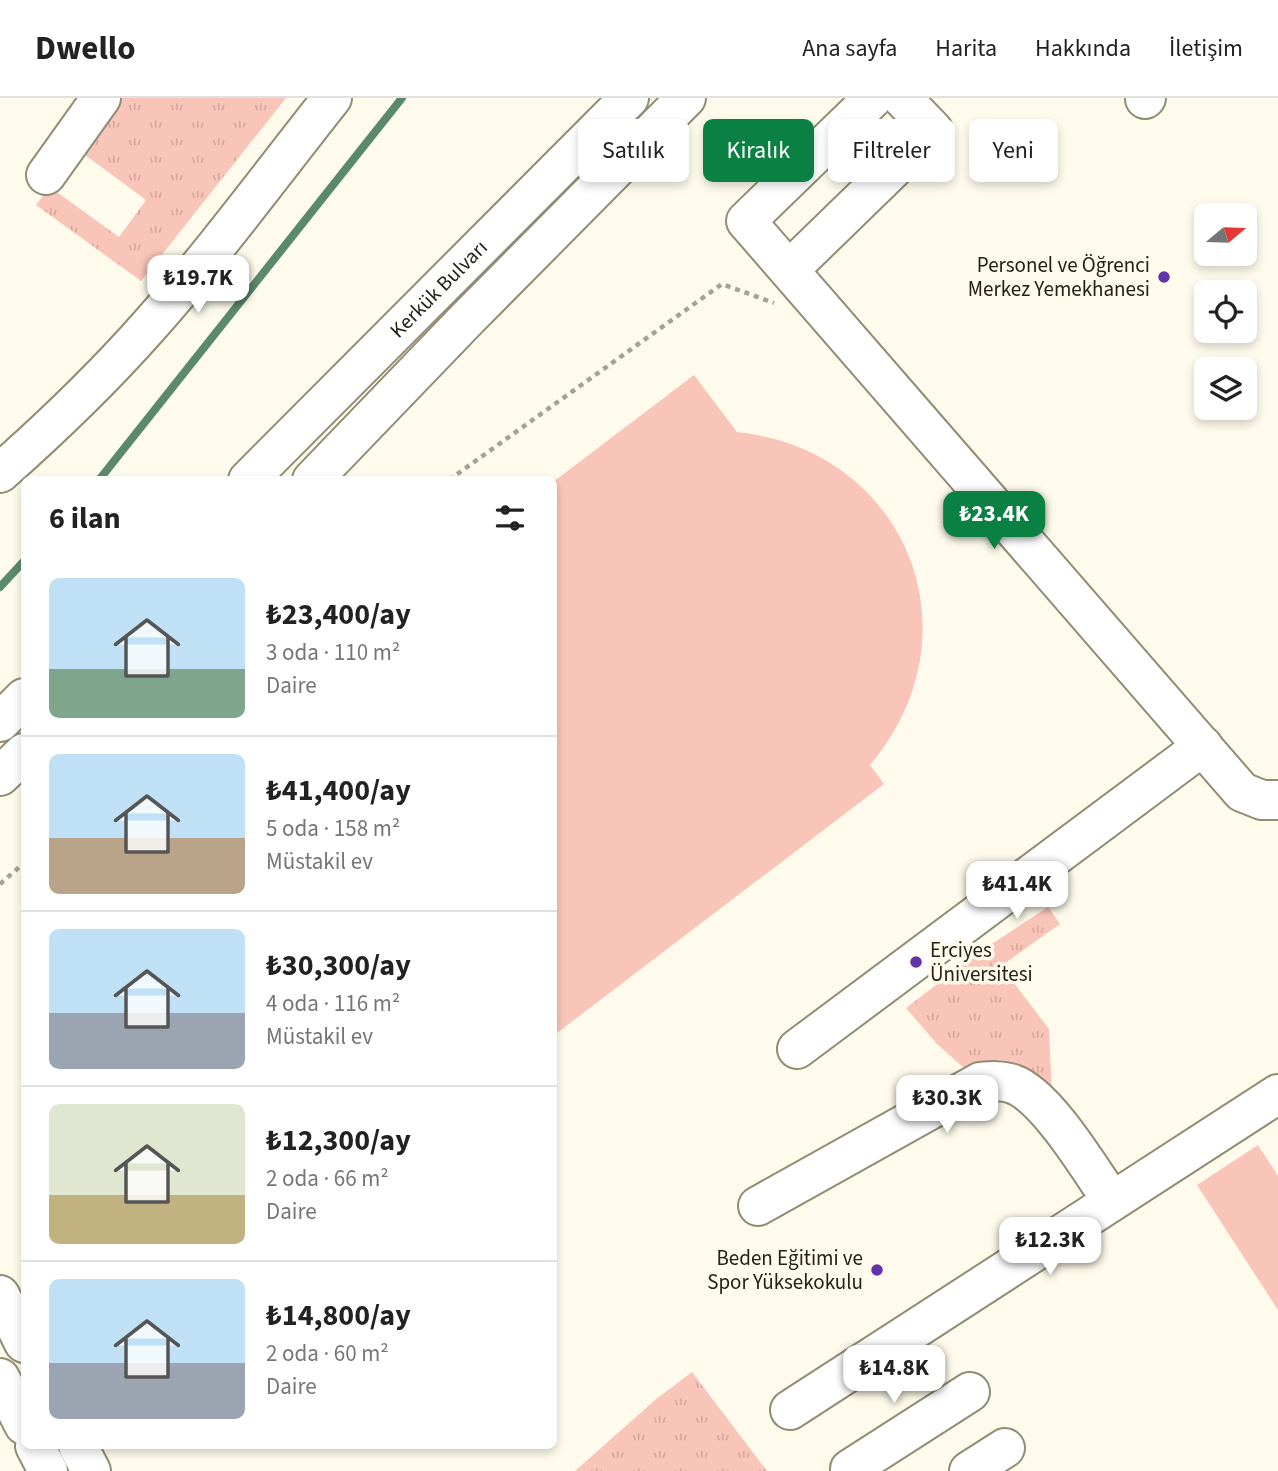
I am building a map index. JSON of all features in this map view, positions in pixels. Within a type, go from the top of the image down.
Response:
[{"type":"street","points":[[46,175],[101,98]]},
{"type":"street","points":[[0,445],[122,319],[187,246],[302,98]]},
{"type":"street","points":[[0,473],[49,429],[148,328],[332,98]]},
{"type":"street","name":"Kerkük Bulvarı","points":[[252,476],[629,98]]},
{"type":"street","name":"Kerkük Bulvarı","points":[[316,476],[465,320],[686,98]]},
{"type":"street","points":[[873,98],[746,221],[782,287],[1203,746],[1242,792],[1262,800],[1278,800]]},
{"type":"street","points":[[782,287],[933,130],[902,98]]},
{"type":"street","points":[[0,722],[21,701]]},
{"type":"street","points":[[797,1049],[1203,746]]},
{"type":"street","points":[[0,776],[21,756]]},
{"type":"street","points":[[758,1206],[980,1082],[992,1081],[1014,1084],[1038,1099],[1112,1201]]},
{"type":"street","points":[[790,1410],[1278,1094]]},
{"type":"street","points":[[0,1296],[21,1337]]},
{"type":"street","points":[[0,1378],[21,1419]]},
{"type":"street","points":[[850,1471],[970,1392]]},
{"type":"street","points":[[969,1471],[1005,1448]]},
{"type":"street","points":[[37,1449],[48,1471]]},
{"type":"street","points":[[80,1449],[91,1471]]},
{"type":"path","points":[[455,476],[722,284],[782,287]]},
{"type":"path","points":[[0,884],[21,866]]},
{"type":"green space","points":[[114,98],[286,98],[141,281],[36,205],[50,187],[119,237],[146,200],[77,149]]},
{"type":"green space","points":[[694,375],[737,432],[796,446],[845,473],[883,511],[909,556],[922,607],[920,660],[903,714],[870,765],[884,784],[557,1033],[557,479]]},
{"type":"green space","points":[[1048,907],[1060,924],[1001,966],[1049,1029],[1054,1139],[974,1077],[937,1044],[906,1008],[978,953]]},
{"type":"green space","points":[[1258,1145],[1278,1176],[1278,1310],[1197,1185]]},
{"type":"green space","points":[[692,1372],[767,1471],[575,1471],[655,1400]]},
{"type":"waterway","points":[[102,476],[402,98]]},
{"type":"waterway","points":[[0,587],[21,564]]},
{"type":"place","name":"Personel ve Öğrenci Merkez Yemekhanesi","points":[[1164,277]]},
{"type":"place","name":"Erciyes Üniversitesi","points":[[916,962]]},
{"type":"place","name":"Beden Eğitimi ve Spor Yüksekokulu","points":[[877,1270]]}]
